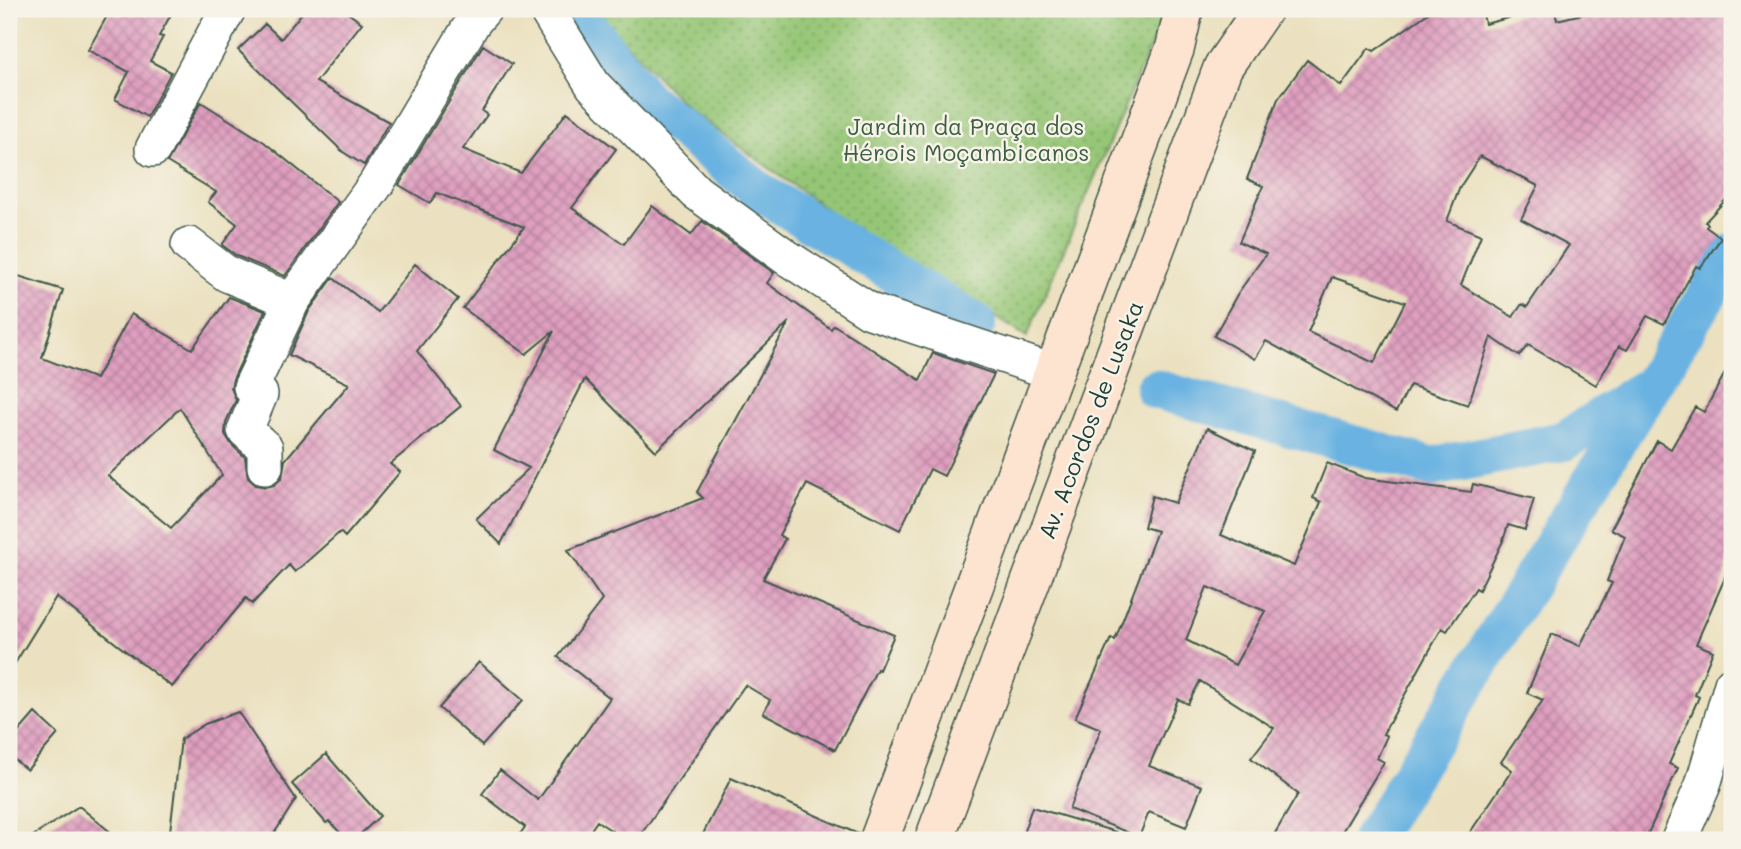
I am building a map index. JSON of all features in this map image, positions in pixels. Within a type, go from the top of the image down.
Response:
[{"type":"main road","points":[[879,840],[1175,48],[1184,9]]},
{"type":"main road","name":"Av. Acordos de Lusaka","points":[[934,840],[1223,67],[1264,9]]},
{"type":"street","points":[[153,149],[228,9]]},
{"type":"street","points":[[265,467],[265,448],[245,430],[260,394],[251,387],[292,301],[376,184],[466,34],[484,9]]},
{"type":"street","points":[[546,9],[593,85],[695,192],[786,257],[870,311],[1053,372]]},
{"type":"street","points":[[189,245],[227,274],[292,301]]},
{"type":"street","points":[[1679,840],[1703,785],[1732,684]]},
{"type":"street","points":[[1703,785],[1732,768]]},
{"type":"green space","name":"Jardim da Praça dos Hérois Moçambicanos","points":[[598,9],[1163,9],[1163,16],[1027,337],[830,212],[688,109],[609,26]]},
{"type":"building","points":[[111,9],[174,9],[159,36],[163,37],[150,61],[171,72],[147,117],[115,99],[129,72],[88,50]]},
{"type":"building","points":[[305,9],[342,9],[362,23],[316,82],[389,122],[364,165],[343,152],[238,50],[265,24],[281,39]]},
{"type":"building","points":[[1434,9],[1482,9],[1485,24],[1542,9],[1554,9],[1557,20],[1603,9],[1732,9],[1732,193],[1705,222],[1708,224],[1706,227],[1721,238],[1700,268],[1696,266],[1664,324],[1647,316],[1627,350],[1619,346],[1596,385],[1528,345],[1519,356],[1491,337],[1468,405],[1410,385],[1396,412],[1266,341],[1255,359],[1214,336],[1238,293],[1266,254],[1239,242],[1263,186],[1247,179],[1278,99],[1307,60],[1341,86],[1369,48],[1374,51]],"holes":[[[1480,156],[1538,186],[1521,219],[1569,245],[1527,307],[1522,304],[1513,317],[1461,285],[1481,235],[1447,221],[1460,187]],[[1332,277],[1405,302],[1374,363],[1308,332]]]},
{"type":"building","points":[[483,45],[512,64],[482,111],[487,115],[463,149],[521,173],[567,112],[616,149],[572,208],[624,244],[652,206],[691,235],[702,221],[774,273],[767,283],[831,329],[834,325],[920,380],[933,353],[994,374],[944,476],[930,469],[900,530],[807,484],[779,535],[785,539],[763,579],[894,635],[879,670],[877,669],[835,750],[763,713],[770,700],[745,685],[637,840],[626,840],[597,821],[584,840],[516,840],[525,827],[482,794],[500,770],[538,800],[610,698],[558,657],[602,600],[568,550],[703,498],[697,492],[789,322],[656,451],[585,379],[501,544],[476,519],[529,468],[494,450],[554,331],[526,354],[463,308],[524,227],[437,193],[430,203],[399,185]]},
{"type":"building","points":[[201,102],[264,142],[338,202],[285,276],[237,256],[222,245],[237,224],[208,202],[216,192],[167,162]]},
{"type":"building","points":[[415,264],[458,299],[417,351],[461,406],[390,464],[400,472],[345,537],[340,532],[295,572],[289,565],[252,604],[246,598],[172,687],[56,597],[9,673],[9,273],[63,290],[42,358],[96,379],[131,314],[192,349],[229,297],[265,311],[233,379],[231,388],[236,400],[226,422],[225,434],[245,457],[248,478],[256,485],[266,487],[274,485],[282,478],[285,460],[349,384],[289,355],[309,311],[333,278],[378,312]],"holes":[[[180,408],[222,475],[171,528],[108,476]]]},
{"type":"building","points":[[1732,360],[1732,544],[1724,580],[1696,644],[1713,651],[1695,695],[1699,697],[1669,764],[1678,768],[1645,840],[1465,840],[1512,770],[1501,762],[1543,700],[1527,693],[1552,634],[1580,646],[1612,583],[1607,581],[1625,536],[1611,529],[1657,441],[1671,449],[1695,407],[1704,412]]},
{"type":"building","points":[[1207,428],[1255,451],[1221,535],[1294,566],[1321,502],[1313,498],[1327,463],[1365,478],[1471,492],[1473,484],[1534,499],[1525,530],[1508,525],[1479,590],[1476,588],[1447,631],[1442,628],[1383,734],[1387,736],[1377,758],[1384,762],[1337,840],[1271,840],[1298,794],[1251,758],[1274,728],[1200,681],[1188,704],[1178,699],[1149,766],[1202,786],[1186,827],[1149,812],[1139,837],[1069,809],[1101,729],[1075,718],[1111,638],[1115,640],[1157,531],[1144,527],[1152,496],[1175,503]],"holes":[[[1207,587],[1265,611],[1235,665],[1186,640]]]},
{"type":"building","points":[[479,662],[523,700],[482,746],[439,708]]},
{"type":"building","points":[[238,712],[296,799],[270,840],[169,840],[181,739],[205,724]]},
{"type":"building","points":[[35,713],[58,734],[27,770],[9,755],[9,743]]},
{"type":"building","points":[[326,754],[380,816],[354,840],[347,840],[329,821],[326,823],[292,784]]},
{"type":"building","points":[[731,778],[858,834],[858,840],[700,840]]},
{"type":"building","points":[[79,806],[120,840],[27,840]]},
{"type":"building","points":[[1032,807],[1116,832],[1114,840],[1021,840]]},
{"type":"waterway","points":[[573,9],[646,100],[760,192],[976,323]]},
{"type":"waterway","points":[[1371,840],[1732,254]]},
{"type":"waterway","points":[[1155,389],[1431,467],[1564,441],[1641,391]]}]
